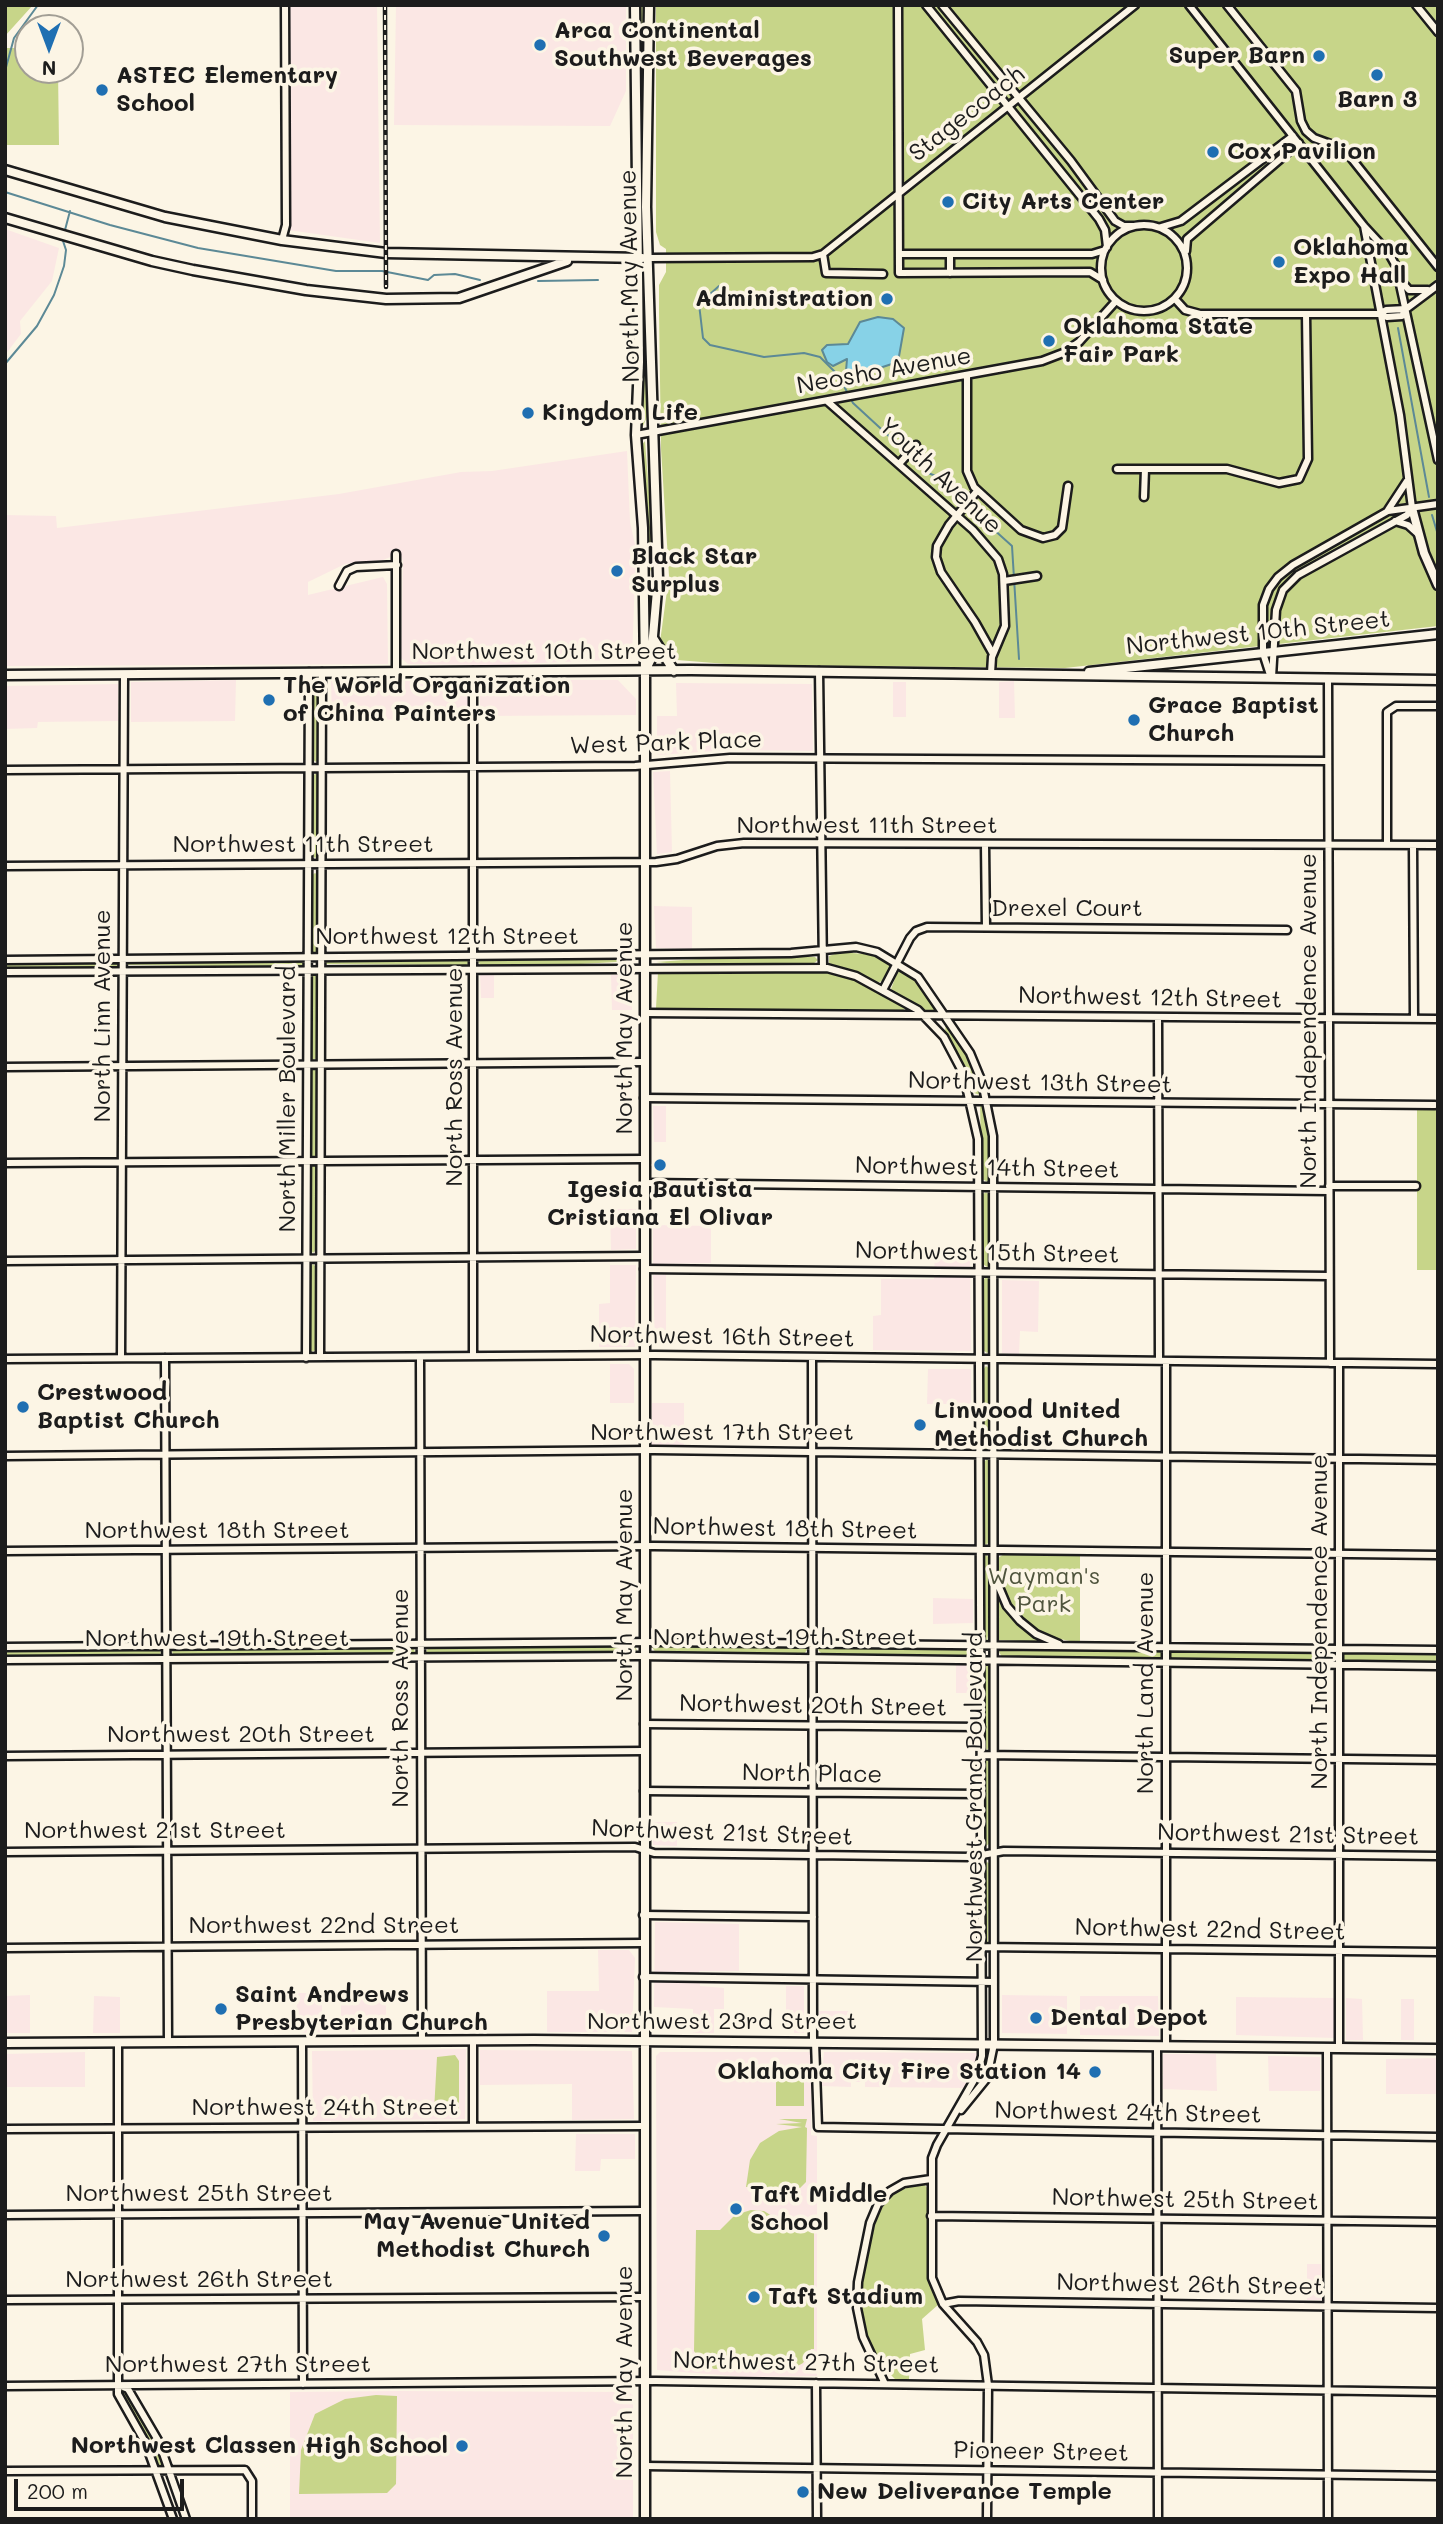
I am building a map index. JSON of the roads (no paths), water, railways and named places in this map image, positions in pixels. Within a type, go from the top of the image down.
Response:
[{"type":"main road","name":"North May Avenue","points":[[635,5],[639,376],[636,435],[644,579],[645,671],[645,2519]]},
{"type":"main road","name":"North May Avenue","points":[[645,671],[651,659],[658,579],[651,432],[648,258],[649,5]]},
{"type":"main road","points":[[5,170],[165,217],[282,240],[386,253],[573,259],[648,258]]},
{"type":"main road","points":[[5,218],[152,261],[193,270],[296,289],[386,299],[441,300],[469,296],[573,259]]},
{"type":"main road","points":[[1412,508],[1418,534],[1438,585]]},
{"type":"main road","points":[[644,579],[658,579]]},
{"type":"main road","name":"Northwest 10th Street","points":[[5,675],[473,671],[1083,673],[1434,634]]},
{"type":"main road","points":[[653,637],[674,671]]},
{"type":"main road","name":"Northwest 10th Street","points":[[1083,673],[1106,677],[1438,680]]},
{"type":"main road","name":"Northwest 23rd Street","points":[[5,2043],[473,2040],[1438,2049]]},
{"type":"street","points":[[282,240],[286,225],[285,5]]},
{"type":"street","points":[[898,5],[899,273],[1090,272],[1103,281],[1116,301],[1127,308],[1144,311],[1160,309],[1175,299],[1186,279],[1188,239],[1299,143]]},
{"type":"street","points":[[926,5],[1100,219],[1105,230],[1106,248],[1101,263],[1103,281]]},
{"type":"street","points":[[942,5],[1071,161],[1115,220],[1124,226],[1174,226],[1293,136]]},
{"type":"street","name":"Stagecoach","points":[[823,254],[1135,5]]},
{"type":"street","points":[[1189,5],[1364,226],[1388,252],[1405,287],[1414,292],[1435,287]]},
{"type":"street","points":[[1227,5],[1296,91],[1301,121],[1306,131],[1314,138],[1344,149],[1438,267]]},
{"type":"street","points":[[1416,5],[1438,32]]},
{"type":"street","points":[[899,254],[1092,254],[1106,248],[1119,233],[1135,226]]},
{"type":"street","points":[[1155,226],[1174,236],[1186,257]]},
{"type":"street","points":[[1271,678],[1276,610],[1283,590],[1290,582],[1407,515],[1412,508],[1400,415],[1364,226]]},
{"type":"street","points":[[648,258],[813,257],[823,254],[826,273],[883,274]]},
{"type":"street","points":[[950,254],[950,273]]},
{"type":"street","points":[[1400,279],[1438,460]]},
{"type":"street","points":[[1175,299],[1185,310],[1199,314],[1379,314],[1386,310],[1406,309],[1435,287]]},
{"type":"street","name":"Neosho Avenue","points":[[636,435],[1042,361],[1063,353],[1079,342],[1116,301]]},
{"type":"street","points":[[1117,469],[1234,469],[1283,484],[1302,476],[1308,450],[1306,314]]},
{"type":"street","points":[[967,375],[967,471],[969,482],[977,491],[1021,530],[1042,537],[1055,535],[1062,528],[1068,486]]},
{"type":"street","name":"Youth Avenue","points":[[827,401],[900,464],[995,553],[1007,580],[1005,626],[993,654],[991,673]]},
{"type":"street","points":[[900,464],[916,445]]},
{"type":"street","points":[[1144,497],[1145,469]]},
{"type":"street","points":[[1388,510],[1408,479]]},
{"type":"street","points":[[977,491],[939,540],[937,562],[993,654]]},
{"type":"street","points":[[1271,678],[1263,653],[1264,605],[1269,589],[1278,577],[1293,565],[1388,510],[1438,504]]},
{"type":"street","points":[[1393,521],[1408,525],[1418,534]]},
{"type":"street","points":[[396,554],[396,672]]},
{"type":"street","points":[[340,586],[347,571],[356,567],[397,565]]},
{"type":"street","points":[[1007,580],[1024,580],[1037,576]]},
{"type":"street","name":"North Ross Avenue","points":[[473,671],[473,1356]]},
{"type":"street","points":[[819,671],[823,968]]},
{"type":"street","name":"North Miller Boulevard","points":[[306,1357],[309,672]]},
{"type":"street","name":"North Miller Boulevard","points":[[320,1357],[323,672]]},
{"type":"street","name":"North Linn Avenue","points":[[121,1358],[124,674]]},
{"type":"street","name":"North Independence Avenue","points":[[1328,679],[1330,1363]]},
{"type":"street","points":[[1387,845],[1387,710],[1396,706],[1438,706]]},
{"type":"street","name":"West Park Place","points":[[5,771],[644,765],[730,758],[1328,761]]},
{"type":"street","name":"Northwest 11th Street","points":[[5,866],[644,862],[672,860],[735,843],[1438,845]]},
{"type":"street","points":[[985,845],[986,928]]},
{"type":"street","points":[[1413,845],[1414,1019]]},
{"type":"street","name":"Drexel Court","points":[[883,990],[911,938],[919,929],[1287,930]]},
{"type":"street","name":"Northwest 12th Street","points":[[5,960],[645,954],[866,948],[898,963],[918,977],[946,1015]]},
{"type":"street","name":"Northwest 12th Street","points":[[5,972],[823,968],[847,972],[924,1015]]},
{"type":"street","name":"Northwest 12th Street","points":[[645,1013],[1438,1019]]},
{"type":"street","points":[[924,1015],[944,1037],[963,1073],[972,1101],[978,1139],[982,2043],[977,2075],[932,2158],[930,2179],[932,2278],[943,2304],[977,2342],[984,2355],[988,2385],[987,2519]]},
{"type":"street","points":[[944,1037],[946,1015]]},
{"type":"street","name":"Northwest Grand Boulevard","points":[[946,1015],[970,1053],[987,1101],[993,1136],[993,2044],[987,2078],[957,2114]]},
{"type":"street","name":"North Land Avenue","points":[[1158,1018],[1167,1949],[1157,2133],[1158,2519]]},
{"type":"street","points":[[5,1067],[645,1062]]},
{"type":"street","name":"Northwest 13th Street","points":[[644,1098],[1435,1105]]},
{"type":"street","points":[[5,1163],[644,1159]]},
{"type":"street","name":"Northwest 14th Street","points":[[645,1183],[1158,1189],[1416,1186]]},
{"type":"street","points":[[5,1261],[644,1256]]},
{"type":"street","name":"Northwest 15th Street","points":[[644,1269],[1329,1276]]},
{"type":"street","name":"Northwest 16th Street","points":[[5,1359],[645,1355],[1438,1364]]},
{"type":"street","name":"North Ross Avenue","points":[[419,1357],[422,2040]]},
{"type":"street","points":[[812,1357],[814,2042]]},
{"type":"street","points":[[165,1358],[168,2042]]},
{"type":"street","name":"North Independence Avenue","points":[[1339,1363],[1339,2048]]},
{"type":"street","name":"Northwest 17th Street","points":[[5,1456],[644,1451],[1438,1460]]},
{"type":"street","name":"Northwest 18th Street","points":[[5,1551],[644,1546],[1438,1555]]},
{"type":"street","points":[[994,1572],[1007,1606],[1020,1621],[1046,1639],[1068,1646]]},
{"type":"street","name":"Northwest 19th Street","points":[[5,1647],[644,1642],[1438,1650]]},
{"type":"street","name":"Northwest 19th Street","points":[[5,1660],[644,1656],[1438,1666]]},
{"type":"street","name":"Northwest 20th Street","points":[[644,1724],[981,1727]]},
{"type":"street","name":"Northwest 20th Street","points":[[5,1756],[644,1751]]},
{"type":"street","points":[[981,1755],[1438,1760]]},
{"type":"street","name":"North Place","points":[[644,1791],[981,1794]]},
{"type":"street","name":"Northwest 21st Street","points":[[5,1852],[635,1847],[654,1853],[813,1855],[1166,1853],[1438,1856]]},
{"type":"street","points":[[643,1915],[813,1917]]},
{"type":"street","name":"Northwest 22nd Street","points":[[5,1948],[643,1943]]},
{"type":"street","name":"Northwest 22nd Street","points":[[981,1947],[1438,1952]]},
{"type":"street","points":[[643,1977],[994,1982]]},
{"type":"street","points":[[473,2040],[473,2127]]},
{"type":"street","points":[[302,2041],[303,2384]]},
{"type":"street","points":[[118,2042],[118,2394],[145,2442],[173,2519]]},
{"type":"street","name":"Northwest 24th Street","points":[[814,2042],[818,2127],[1438,2137]]},
{"type":"street","points":[[1327,2048],[1328,2519]]},
{"type":"street","name":"Northwest 24th Street","points":[[5,2129],[645,2126]]},
{"type":"street","points":[[885,2384],[863,2337],[857,2308],[858,2283],[870,2223],[878,2204],[890,2191],[904,2183],[930,2179]]},
{"type":"street","name":"Northwest 25th Street","points":[[5,2215],[645,2211]]},
{"type":"street","name":"Northwest 25th Street","points":[[931,2216],[1438,2222]]},
{"type":"street","name":"Northwest 26th Street","points":[[5,2300],[645,2297]]},
{"type":"street","name":"Northwest 26th Street","points":[[943,2304],[959,2301],[1438,2308]]},
{"type":"street","name":"Northwest 27th Street","points":[[5,2386],[645,2382],[1438,2392]]},
{"type":"street","points":[[816,2383],[817,2519]]},
{"type":"street","points":[[119,2385],[128,2389],[152,2427],[186,2519]]},
{"type":"street","name":"Pioneer Street","points":[[645,2466],[1438,2476]]},
{"type":"street","points":[[5,2471],[243,2470],[249,2473],[252,2481],[253,2519]]},
{"type":"water","points":[[878,317],[893,319],[904,328],[898,362],[855,376],[846,371],[847,359],[833,366],[827,362],[822,350],[827,345],[848,344],[860,322]]},
{"type":"waterway","points":[[5,71],[14,38],[38,5]]},
{"type":"waterway","points":[[5,192],[110,225],[198,248],[336,271],[382,271],[428,280],[434,275],[455,274],[480,280]]},
{"type":"waterway","points":[[65,230],[70,211]]},
{"type":"waterway","points":[[5,364],[37,326],[54,295],[64,266],[66,250],[63,241]]},
{"type":"waterway","points":[[538,281],[598,280]]},
{"type":"waterway","points":[[719,286],[699,304],[703,338],[710,345],[764,357],[804,353],[820,357],[838,375],[853,403],[904,450]]},
{"type":"waterway","points":[[1398,328],[1429,497]]},
{"type":"waterway","points":[[913,458],[928,473],[941,478],[961,500]]},
{"type":"waterway","points":[[971,509],[1012,546],[1019,659]]},
{"type":"waterway","points":[[1432,515],[1438,535]]},
{"type":"railway","points":[[385,5],[386,287]]},
{"type":"place","name":"Arca Continental Southwest Beverages","points":[[540,45]]},
{"type":"place","name":"Super Barn","points":[[1319,56]]},
{"type":"place","name":"Barn 3","points":[[1377,75]]},
{"type":"place","name":"ASTEC Elementary School","points":[[102,90]]},
{"type":"place","name":"Cox Pavilion","points":[[1213,152]]},
{"type":"place","name":"City Arts Center","points":[[948,202]]},
{"type":"place","name":"Oklahoma Expo Hall","points":[[1279,262]]},
{"type":"place","name":"Administration","points":[[887,299]]},
{"type":"place","name":"Oklahoma State Fair Park","points":[[1049,341]]},
{"type":"place","name":"Kingdom Life","points":[[528,413]]},
{"type":"place","name":"Black Star Surplus","points":[[617,571]]},
{"type":"place","name":"The World Organization of China Painters","points":[[269,700]]},
{"type":"place","name":"Grace Baptist Church","points":[[1134,720]]},
{"type":"place","name":"Igesia Bautista Cristiana El Olivar","points":[[660,1165]]},
{"type":"place","name":"Crestwood Baptist Church","points":[[23,1407]]},
{"type":"place","name":"Linwood United Methodist Church","points":[[920,1425]]},
{"type":"place","name":"Saint Andrews Presbyterian Church","points":[[221,2009]]},
{"type":"place","name":"Dental Depot","points":[[1036,2018]]},
{"type":"place","name":"Oklahoma City Fire Station 14","points":[[1095,2072]]},
{"type":"place","name":"Taft Middle School","points":[[736,2209]]},
{"type":"place","name":"May Avenue United Methodist Church","points":[[604,2236]]},
{"type":"place","name":"Taft Stadium","points":[[754,2297]]},
{"type":"place","name":"Northwest Classen High School","points":[[462,2446]]},
{"type":"place","name":"New Deliverance Temple","points":[[803,2492]]},
{"type":"park label","name":"Wayman's Park","points":[[1044,1591]]}]
